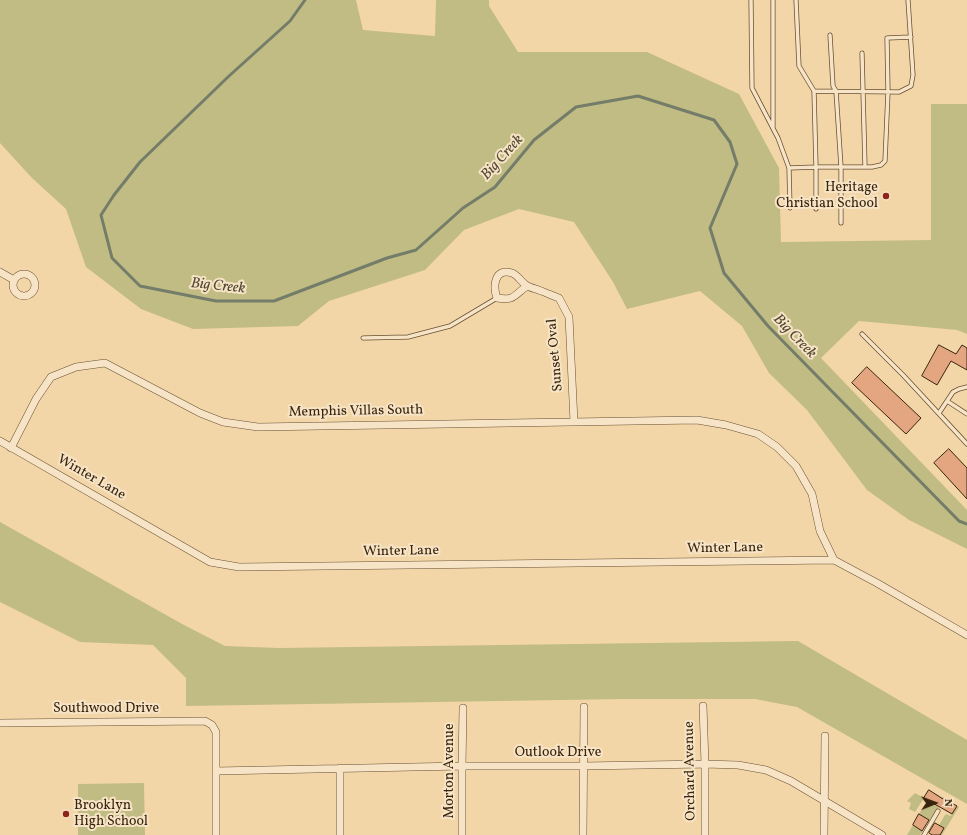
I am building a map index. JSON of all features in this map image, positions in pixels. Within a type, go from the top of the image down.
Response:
[{"type":"street","points":[[0,272],[14,280]]},
{"type":"street","name":"Sunset Oval","points":[[497,298],[495,292],[496,279],[500,274],[505,272],[512,273],[527,286],[559,298],[569,317],[574,422]]},
{"type":"street","points":[[497,298],[504,299],[514,297],[527,286]]},
{"type":"street","name":"Memphis Villas South","points":[[11,448],[36,400],[51,377],[76,367],[105,363],[200,412],[223,422],[258,427],[697,420],[726,425],[758,434],[777,447],[796,466],[812,494],[820,531],[834,560]]},
{"type":"street","name":"Winter Lane","points":[[0,441],[210,562],[239,567],[834,560]]},
{"type":"street","points":[[834,560],[967,635]]},
{"type":"street","name":"Orchard Avenue","points":[[703,706],[705,835]]},
{"type":"street","points":[[584,707],[584,835]]},
{"type":"street","name":"Morton Avenue","points":[[462,835],[463,708]]},
{"type":"street","name":"Southwood Drive","points":[[0,723],[205,721],[212,725],[216,732],[216,771]]},
{"type":"street","points":[[824,835],[825,736]]},
{"type":"street","name":"Outlook Drive","points":[[216,771],[462,766],[738,765],[766,770],[791,781],[882,835]]},
{"type":"street","points":[[340,768],[340,835]]},
{"type":"street","points":[[216,771],[216,835]]},
{"type":"lane","points":[[751,0],[752,88],[778,138],[789,168],[790,208]]},
{"type":"lane","points":[[773,0],[773,129]]},
{"type":"lane","points":[[796,0],[799,66],[814,91],[816,209]]},
{"type":"lane","points":[[814,91],[899,92],[911,86],[913,75],[908,0]]},
{"type":"lane","points":[[830,35],[833,86],[836,92],[841,223]]},
{"type":"lane","points":[[789,168],[872,167],[881,165],[885,161],[888,92],[887,38],[911,37]]},
{"type":"lane","points":[[862,53],[865,167]]},
{"type":"lane","points":[[363,338],[408,337],[450,326],[497,298]]},
{"type":"lane","points":[[862,334],[967,444]]},
{"type":"lane","points":[[938,413],[953,392],[967,387]]},
{"type":"lane","points":[[947,401],[967,414]]},
{"type":"lane","points":[[924,835],[938,810]]},
{"type":"shaded area","points":[[0,0],[356,0],[363,30],[435,36],[436,0],[489,0],[489,6],[518,52],[647,52],[739,94],[779,168],[781,242],[931,240],[931,104],[967,104],[967,334],[957,330],[859,321],[821,358],[967,510],[967,549],[909,520],[867,490],[807,410],[769,373],[742,326],[700,291],[627,309],[613,282],[574,222],[519,209],[464,230],[425,270],[329,301],[298,326],[193,329],[141,309],[86,267],[66,209],[32,178],[0,143]]},
{"type":"shaded area","points":[[0,522],[184,625],[225,646],[279,648],[798,641],[967,740],[967,804],[797,707],[755,699],[624,699],[186,706],[186,678],[153,645],[80,642],[0,602]]},
{"type":"shaded area","points":[[144,783],[145,835],[78,835],[78,784]]},
{"type":"shaded area","points":[[915,793],[924,798],[915,812],[909,809],[911,803],[907,801]]},
{"type":"shaded area","points":[[934,793],[943,798],[939,807],[929,821],[919,814],[928,800],[930,801]]},
{"type":"shaded area","points":[[957,806],[959,807],[942,835],[940,835],[944,828],[939,825],[946,814],[951,816]]},
{"type":"shaded area","points":[[913,825],[923,831],[920,835],[907,835]]},
{"type":"building","points":[[939,345],[956,354],[962,345],[967,348],[967,370],[951,361],[937,385],[922,376]]},
{"type":"building","points":[[867,367],[921,418],[906,434],[852,383]]},
{"type":"building","points":[[949,449],[967,468],[967,499],[934,463]]},
{"type":"building","points":[[929,790],[957,806],[952,814],[924,798]]},
{"type":"building","points":[[919,814],[929,820],[922,831],[913,825]]},
{"type":"building","points":[[935,823],[944,828],[940,835],[932,835],[929,833]]},
{"type":"waterway","name":"Big Creek","points":[[305,0],[290,21],[229,76],[140,162],[114,195],[101,215],[112,258],[140,286],[216,301],[274,301],[387,258],[416,250],[463,208],[495,187],[534,140],[576,107],[638,96],[714,120],[730,142],[737,164],[710,228],[724,273],[768,326],[959,521],[967,524]]},
{"type":"place","name":"Heritage Christian School","points":[[886,196]]},
{"type":"place","name":"Brooklyn High School","points":[[66,814]]}]
